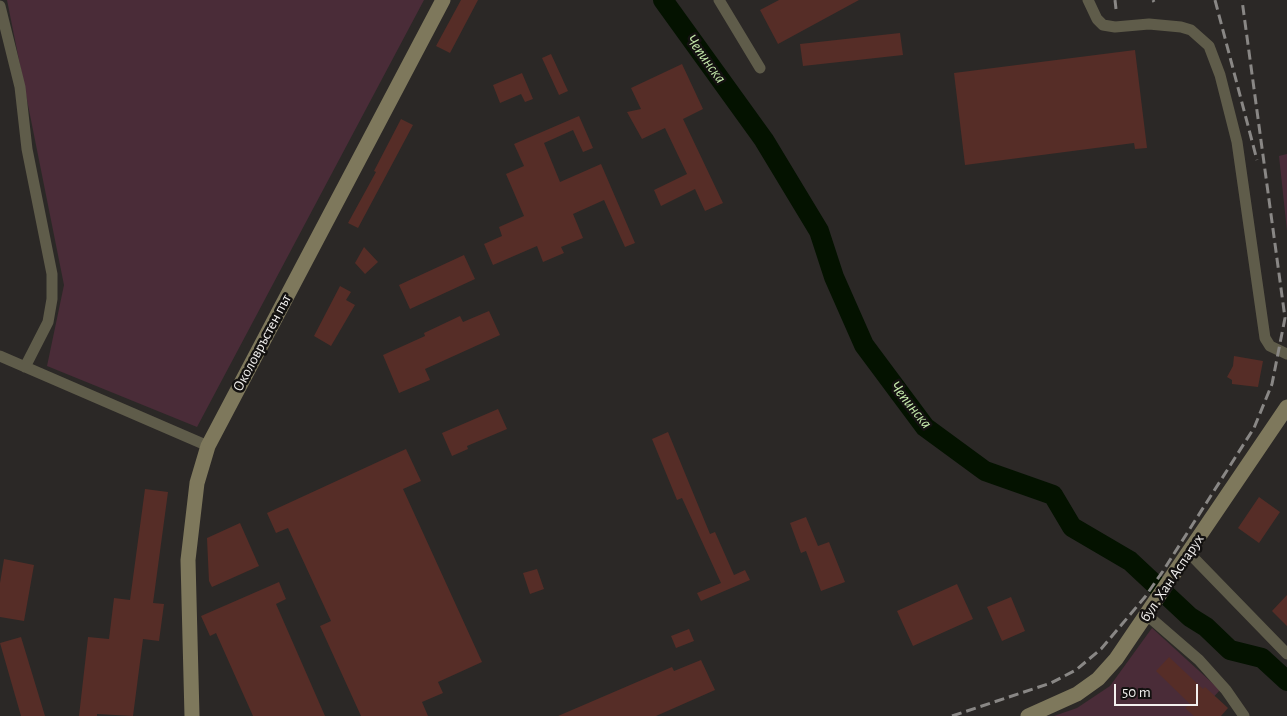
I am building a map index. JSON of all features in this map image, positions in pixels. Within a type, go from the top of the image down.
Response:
[{"type":"street","name":"Околовръстен път","points":[[192,716],[188,560],[196,483],[208,446],[444,0]]},
{"type":"street","points":[[719,0],[760,68]]},
{"type":"street","points":[[1088,0],[1097,18],[1104,25],[1115,27],[1149,24],[1181,27],[1191,30],[1208,46],[1220,75],[1237,142],[1265,338],[1270,346],[1287,354]]},
{"type":"street","points":[[0,6],[20,87],[27,150],[52,274],[52,299],[48,322],[25,367]]},
{"type":"street","points":[[0,356],[208,446]]},
{"type":"street","name":"бул. Хан Аспарух","points":[[1028,716],[1077,694],[1098,679],[1116,659],[1287,407]]},
{"type":"street","points":[[1189,553],[1287,654]]},
{"type":"street","points":[[1151,609],[1226,690],[1244,716]]},
{"type":"shaded area","points":[[7,0],[424,0],[197,427],[47,366],[64,285]]},
{"type":"shaded area","points":[[1287,154],[1287,231],[1279,156]]},
{"type":"shaded area","points":[[1152,628],[1220,690],[1196,716],[1054,716],[1077,708],[1110,686]]},
{"type":"building","points":[[461,0],[478,0],[450,53],[436,46]]},
{"type":"building","points":[[779,0],[859,0],[778,44],[760,10]]},
{"type":"building","points":[[900,33],[903,55],[803,66],[800,44]]},
{"type":"building","points":[[1135,50],[1147,148],[1135,149],[1134,143],[965,165],[954,73]]},
{"type":"building","points":[[551,54],[568,91],[559,95],[542,58]]},
{"type":"building","points":[[682,64],[703,109],[683,119],[723,203],[705,211],[695,189],[661,206],[654,190],[687,174],[665,128],[642,139],[627,112],[641,109],[631,88]]},
{"type":"building","points":[[522,73],[533,99],[525,102],[521,94],[500,103],[493,85]]},
{"type":"building","points":[[579,116],[593,148],[583,152],[573,130],[544,143],[560,182],[601,164],[635,243],[625,247],[604,200],[573,214],[583,238],[561,247],[564,253],[543,262],[537,246],[493,265],[484,244],[502,236],[499,227],[524,216],[506,174],[524,166],[514,144]]},
{"type":"building","points":[[401,119],[413,125],[358,228],[348,223],[376,172],[374,171]]},
{"type":"building","points":[[364,247],[378,262],[365,274],[355,263]]},
{"type":"building","points":[[464,255],[475,279],[410,309],[399,285]]},
{"type":"building","points":[[340,286],[351,292],[346,300],[355,305],[331,346],[314,336]]},
{"type":"building","points":[[489,311],[500,335],[425,369],[430,380],[399,393],[383,355],[425,336],[424,333],[460,316],[463,322]]},
{"type":"building","points":[[1234,356],[1263,361],[1258,387],[1232,384],[1232,380],[1227,377],[1233,366]]},
{"type":"building","points":[[498,409],[507,429],[467,446],[468,449],[452,456],[442,433]]},
{"type":"building","points":[[668,432],[710,534],[715,532],[734,575],[745,570],[750,580],[701,601],[697,593],[721,583],[682,498],[677,500],[652,439]]},
{"type":"building","points":[[406,449],[421,481],[403,489],[482,662],[438,682],[443,693],[422,702],[428,716],[361,716],[320,626],[331,621],[288,528],[276,533],[267,513]]},
{"type":"building","points":[[145,489],[168,492],[153,603],[164,604],[159,641],[143,639],[133,716],[97,714],[97,716],[79,716],[88,637],[109,639],[114,598],[130,600]]},
{"type":"building","points":[[1259,497],[1280,512],[1259,543],[1238,528]]},
{"type":"building","points":[[806,517],[818,546],[829,542],[845,582],[821,591],[806,551],[801,553],[790,523]]},
{"type":"building","points":[[240,523],[259,566],[212,587],[209,581],[207,538]]},
{"type":"building","points":[[4,559],[34,565],[24,621],[0,617],[0,583]]},
{"type":"building","points":[[537,569],[544,589],[530,594],[523,573]]},
{"type":"building","points":[[279,582],[286,599],[276,604],[325,716],[253,716],[216,633],[210,636],[201,616]]},
{"type":"building","points":[[957,584],[973,619],[913,646],[897,611]]},
{"type":"building","points":[[1287,595],[1287,626],[1272,611]]},
{"type":"building","points":[[1011,597],[1025,631],[1002,641],[987,607]]},
{"type":"building","points":[[689,629],[694,641],[676,648],[671,636]]},
{"type":"building","points":[[21,637],[45,716],[21,716],[0,643]]},
{"type":"building","points":[[1169,657],[1203,689],[1205,687],[1228,708],[1221,716],[1194,716],[1185,708],[1190,704],[1156,671]]},
{"type":"building","points":[[701,660],[715,690],[656,716],[558,716],[672,667],[674,671]]},
{"type":"waterway","name":"Чепинска","points":[[663,0],[764,140],[819,231],[834,277],[864,345],[925,427],[985,471],[1053,495],[1072,527],[1130,561],[1190,617],[1206,627],[1230,650],[1262,658],[1287,681]]},
{"type":"railway","points":[[1115,0],[1116,9]]},
{"type":"railway","points":[[1215,0],[1257,160]]},
{"type":"railway","points":[[952,716],[1051,683],[1076,670],[1101,649],[1145,597],[1163,571],[1254,428],[1272,384],[1285,318],[1242,0]]}]
